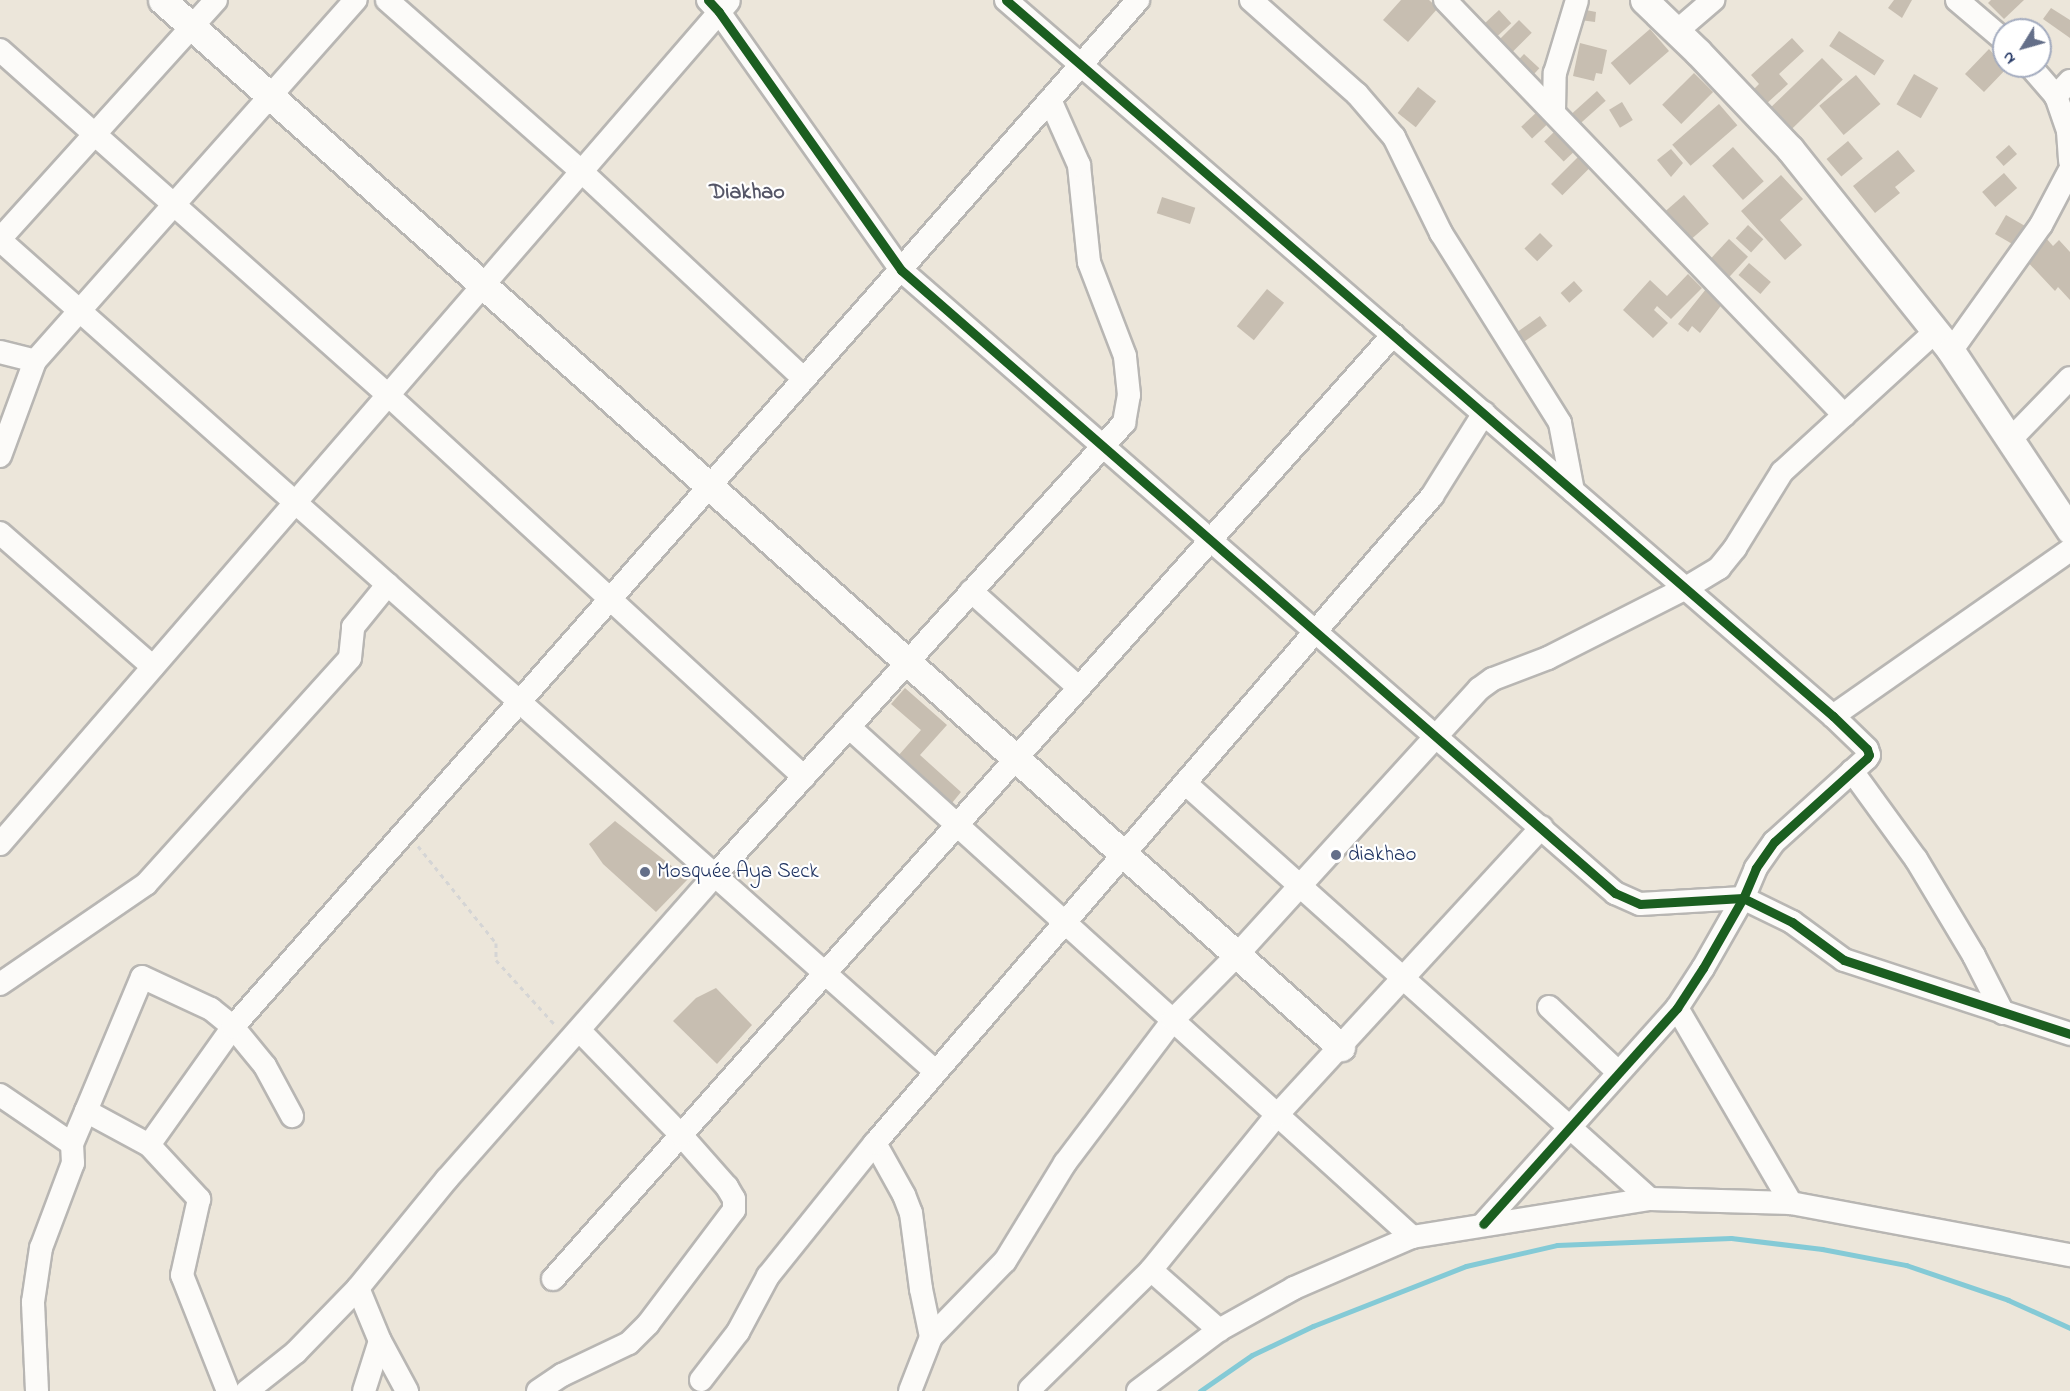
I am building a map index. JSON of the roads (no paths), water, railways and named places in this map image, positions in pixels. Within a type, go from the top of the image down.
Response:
[{"type":"street","points":[[162,0],[1341,1047]]},
{"type":"street","points":[[216,0],[0,239],[936,1072]]},
{"type":"street","points":[[0,456],[35,362],[356,0]]},
{"type":"street","points":[[387,0],[581,171],[804,379]]},
{"type":"street","points":[[1006,0],[1833,716],[1869,754],[1774,842],[1756,868],[1743,898],[1677,1008],[1483,1224]]},
{"type":"street","points":[[149,1145],[233,1027],[1138,0]]},
{"type":"street","points":[[1251,0],[1357,94],[1394,137],[1441,233],[1560,423],[1573,491]]},
{"type":"street","points":[[1445,0],[1844,415]]},
{"type":"street","points":[[1554,112],[1555,73],[1577,0]]},
{"type":"street","points":[[1644,0],[1677,31],[1790,149],[1943,341],[2070,530]]},
{"type":"street","points":[[1677,31],[1713,0]]},
{"type":"street","points":[[1957,0],[1992,30]]},
{"type":"street","points":[[0,844],[581,171],[719,4],[901,270],[1615,893],[1640,904],[1743,898],[1792,922],[1844,960],[2070,1034]]},
{"type":"street","points":[[0,50],[388,395],[804,777]]},
{"type":"street","points":[[2047,78],[2063,89],[2070,162]]},
{"type":"street","points":[[247,1391],[296,1352],[358,1288],[447,1179],[576,1036],[716,875],[971,591],[1105,447],[1124,423],[1129,395],[1125,356],[1089,262],[1079,165],[1050,100]]},
{"type":"street","points":[[910,1391],[931,1337],[1005,1260],[1065,1163],[1173,1020],[1237,955],[1479,689],[1493,679],[1548,658],[1686,588],[1719,568],[1735,548],[1782,472],[1844,415],[1943,341],[2041,225],[2070,170]]},
{"type":"street","points":[[554,1279],[1393,335]]},
{"type":"street","points":[[0,352],[35,362]]},
{"type":"street","points":[[2010,440],[2070,378]]},
{"type":"street","points":[[701,1380],[738,1332],[768,1276],[875,1143],[1432,496],[1484,412]]},
{"type":"street","points":[[0,533],[153,667]]},
{"type":"street","points":[[1833,716],[2070,550]]},
{"type":"street","points":[[0,984],[146,884],[350,658],[353,627],[388,584]]},
{"type":"street","points":[[971,591],[1079,688]]},
{"type":"street","points":[[849,727],[1412,1237]]},
{"type":"street","points":[[1852,771],[1916,859],[1974,956],[2002,1013]]},
{"type":"street","points":[[1185,783],[1650,1200]]},
{"type":"street","points":[[1030,1389],[1151,1270],[1277,1115],[1542,827]]},
{"type":"street","points":[[37,1391],[33,1302],[41,1248],[73,1163],[72,1144],[142,977],[211,1009],[233,1027],[265,1066],[292,1116]]},
{"type":"street","points":[[1549,1006],[1618,1072]]},
{"type":"street","points":[[1677,1008],[1791,1203]]},
{"type":"street","points":[[537,1391],[562,1375],[629,1343],[648,1324],[734,1210],[735,1199],[727,1187],[681,1135],[576,1036]]},
{"type":"street","points":[[0,1095],[72,1144]]},
{"type":"street","points":[[86,1111],[149,1145],[199,1199],[182,1275],[228,1391]]},
{"type":"street","points":[[875,1143],[904,1195],[911,1213],[921,1289],[931,1337]]},
{"type":"street","points":[[1138,1391],[1220,1329],[1294,1288],[1412,1237],[1483,1224],[1650,1200],[1791,1203],[2070,1255]]},
{"type":"street","points":[[1151,1270],[1220,1329]]},
{"type":"street","points":[[358,1288],[380,1341],[407,1391]]},
{"type":"street","points":[[364,1391],[380,1341]]},
{"type":"waterway","points":[[1200,1391],[1252,1355],[1313,1326],[1466,1266],[1557,1245],[1731,1238],[1822,1249],[1906,1265],[2008,1300],[2070,1328]]},
{"type":"place","name":"diakhao","points":[[1336,855]]},
{"type":"place","name":"Mosquée Aya Seck","points":[[645,872]]},
{"type":"district","name":"Diakhao","points":[[747,194]]}]
